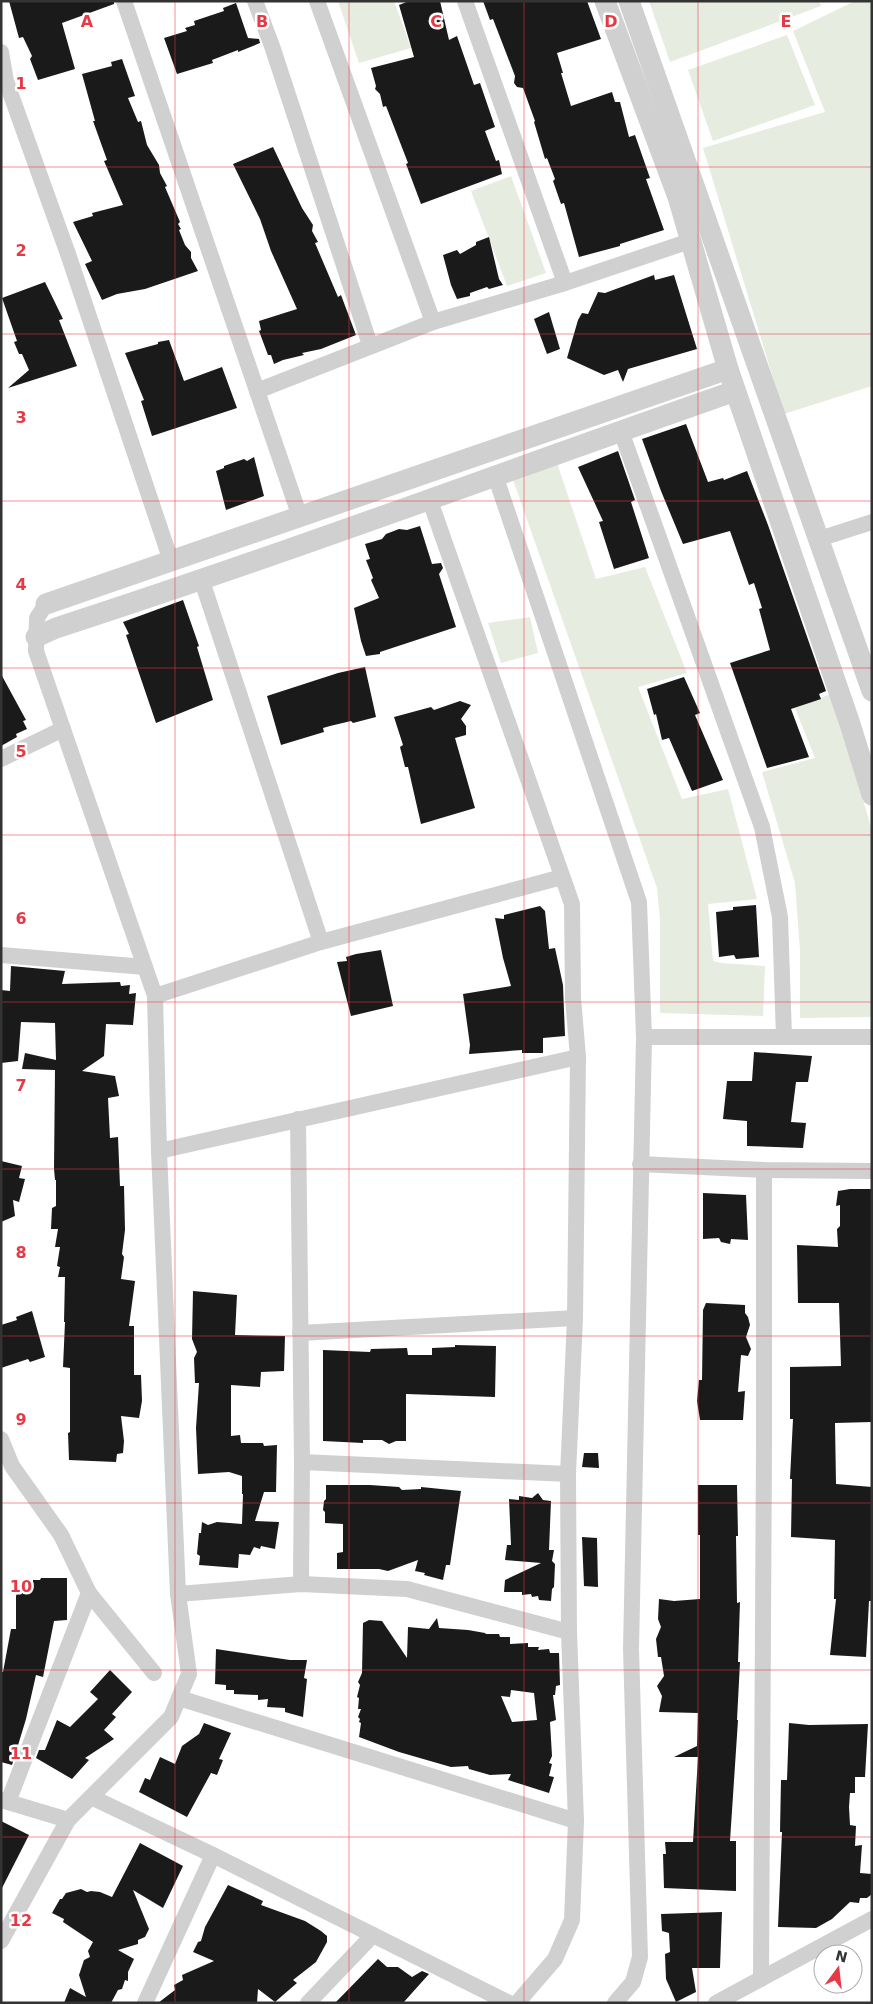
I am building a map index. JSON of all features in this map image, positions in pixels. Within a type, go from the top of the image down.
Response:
[{"type":"street","points":[[124,1],[300,517]]},
{"type":"street","points":[[255,1],[272,46],[370,345]]},
{"type":"street","points":[[317,1],[433,322]]},
{"type":"street","points":[[465,1],[565,282]]},
{"type":"street","points":[[606,1],[678,197],[735,391],[850,724],[872,795]]},
{"type":"street","points":[[629,1],[872,691]]},
{"type":"street","points":[[1,52],[6,81],[68,254],[171,561]]},
{"type":"street","points":[[257,391],[370,345],[433,322],[565,282],[690,241]]},
{"type":"street","points":[[1,1941],[68,1820],[171,1717],[189,1674],[178,1594],[159,1150],[155,996],[36,651],[37,618],[46,604],[728,369]]},
{"type":"street","points":[[36,637],[56,628],[202,581],[429,498],[735,391]]},
{"type":"street","points":[[621,431],[762,827],[780,917],[784,1037]]},
{"type":"street","points":[[495,475],[639,902],[644,1037],[631,1649],[640,1957],[633,1982],[615,2003]]},
{"type":"street","points":[[429,498],[572,904],[573,998],[578,1057],[575,1318],[568,1474],[569,1632],[576,1821],[572,1920],[555,1959],[517,2003]]},
{"type":"street","points":[[819,539],[872,522]]},
{"type":"street","points":[[202,581],[321,942]]},
{"type":"street","points":[[1,759],[63,729]]},
{"type":"street","points":[[155,996],[321,942],[562,877]]},
{"type":"street","points":[[1,955],[145,967]]},
{"type":"street","points":[[644,1037],[872,1037]]},
{"type":"street","points":[[159,1150],[578,1057]]},
{"type":"street","points":[[298,1119],[302,1584]]},
{"type":"street","points":[[640,1164],[764,1170],[872,1171]]},
{"type":"street","points":[[760,1979],[764,1170]]},
{"type":"street","points":[[300,1333],[575,1318]]},
{"type":"street","points":[[1,1439],[12,1466],[60,1535],[88,1593],[154,1673]]},
{"type":"street","points":[[302,1462],[568,1474]]},
{"type":"street","points":[[178,1594],[302,1584],[407,1589],[569,1632]]},
{"type":"street","points":[[68,1820],[4,1801],[88,1593]]},
{"type":"street","points":[[179,1698],[576,1821]]},
{"type":"street","points":[[90,1797],[213,1855],[508,2003]]},
{"type":"street","points":[[145,2003],[213,1855]]},
{"type":"street","points":[[716,2003],[872,1919]]},
{"type":"street","points":[[308,2003],[374,1935]]},
{"type":"shaded area","points":[[338,1],[394,1],[411,48],[359,63]]},
{"type":"shaded area","points":[[649,1],[819,1],[821,6],[670,62]]},
{"type":"shaded area","points":[[855,1],[872,1],[872,386],[784,414],[703,148],[825,112],[793,31]]},
{"type":"shaded area","points":[[787,35],[815,105],[713,141],[688,70]]},
{"type":"shaded area","points":[[511,176],[546,273],[507,286],[471,191]]},
{"type":"shaded area","points":[[556,460],[596,579],[645,567],[687,673],[638,687],[682,799],[728,789],[757,899],[708,904],[713,961],[765,966],[763,1016],[660,1013],[660,918],[657,888],[512,477]]},
{"type":"shaded area","points":[[530,617],[538,653],[501,663],[488,623]]},
{"type":"shaded area","points":[[833,693],[872,831],[872,1017],[800,1018],[800,950],[795,883],[762,772],[815,758],[795,708]]},
{"type":"building","points":[[9,1],[114,1],[114,4],[62,23],[75,69],[38,80],[30,59],[32,56],[23,37],[19,38]]},
{"type":"building","points":[[409,1],[440,1],[449,40],[457,36],[474,85],[480,83],[495,127],[485,131],[496,161],[499,160],[502,174],[421,204],[406,164],[408,163],[386,106],[383,107],[380,94],[375,89],[376,86],[371,68],[414,57],[399,5]]},
{"type":"building","points":[[483,1],[587,1],[601,39],[557,53],[571,106],[612,92],[615,102],[620,102],[629,137],[635,135],[650,178],[646,179],[664,230],[620,244],[620,246],[579,257],[564,203],[561,204],[553,181],[555,179],[547,158],[545,159],[535,121],[523,88],[517,87],[514,83],[515,76],[493,19],[490,20]]},
{"type":"building","points":[[236,3],[248,38],[259,39],[260,43],[212,60],[213,63],[177,74],[164,38],[187,31],[185,28],[195,25],[194,21],[224,11],[223,8]]},
{"type":"building","points":[[122,59],[135,96],[128,98],[138,122],[141,121],[147,145],[159,165],[160,173],[167,186],[165,187],[180,222],[178,224],[181,229],[179,230],[185,245],[191,252],[191,258],[198,271],[145,289],[117,294],[102,300],[85,264],[92,261],[73,222],[93,216],[92,213],[123,205],[104,161],[107,160],[93,121],[95,121],[82,74],[112,66],[111,62]]},
{"type":"building","points":[[273,147],[302,208],[313,225],[312,231],[318,242],[315,243],[338,297],[341,295],[356,335],[321,349],[302,353],[304,355],[274,364],[271,355],[268,355],[259,331],[261,330],[259,321],[297,309],[271,251],[260,219],[233,164]]},
{"type":"building","points":[[489,237],[499,279],[503,285],[489,289],[487,287],[470,293],[470,296],[457,299],[443,255],[457,250],[460,254],[476,245],[476,242]]},
{"type":"building","points":[[654,275],[655,280],[674,275],[697,349],[628,369],[623,382],[618,370],[604,375],[567,358],[578,320],[582,313],[588,314],[598,292],[605,293]]},
{"type":"building","points":[[45,282],[63,319],[59,320],[77,366],[8,388],[29,370],[14,342],[17,341],[2,298]]},
{"type":"building","points":[[549,312],[560,349],[547,354],[534,319]]},
{"type":"building","points":[[169,340],[184,381],[222,367],[237,408],[152,436],[141,401],[144,400],[125,353]]},
{"type":"building","points":[[686,424],[708,482],[723,478],[724,480],[747,471],[768,525],[826,691],[819,694],[821,699],[791,709],[809,757],[767,768],[730,663],[770,650],[759,609],[762,608],[754,583],[749,585],[730,531],[683,544],[661,491],[642,439]]},
{"type":"building","points":[[618,451],[635,500],[631,502],[649,558],[614,569],[599,522],[603,521],[578,467]]},
{"type":"building","points":[[254,457],[264,496],[226,510],[216,471],[224,468],[224,466],[244,459],[247,461]]},
{"type":"building","points":[[420,526],[432,564],[441,563],[443,568],[439,574],[456,627],[380,652],[380,654],[366,656],[354,608],[379,598],[371,580],[373,578],[366,560],[370,559],[365,544],[382,539],[386,534],[399,529],[407,530]]},
{"type":"building","points":[[183,600],[199,646],[197,647],[213,700],[156,723],[126,635],[129,634],[123,622]]},
{"type":"building","points":[[365,667],[376,717],[323,728],[324,732],[281,745],[267,696],[338,673]]},
{"type":"building","points":[[1,674],[26,720],[23,721],[27,729],[16,734],[17,737],[1,746]]},
{"type":"building","points":[[684,677],[700,713],[695,715],[723,780],[692,791],[669,738],[662,740],[656,714],[654,715],[647,689]]},
{"type":"building","points":[[460,701],[471,705],[461,719],[466,726],[466,735],[455,738],[475,808],[421,824],[408,767],[405,767],[400,747],[403,745],[394,717],[431,707],[434,710]]},
{"type":"building","points":[[756,905],[759,957],[736,959],[734,955],[719,957],[716,912],[733,910],[733,907]]},
{"type":"building","points":[[540,906],[545,911],[549,949],[555,948],[563,985],[565,1036],[543,1038],[543,1053],[522,1053],[522,1050],[469,1054],[470,1045],[463,994],[511,986],[495,918],[504,919],[504,915]]},
{"type":"building","points":[[381,950],[393,1006],[351,1016],[337,962],[347,961],[346,957],[356,954]]},
{"type":"building","points":[[11,966],[65,971],[62,984],[120,982],[121,986],[130,985],[129,994],[136,993],[133,1025],[106,1024],[104,1056],[82,1071],[115,1076],[119,1096],[108,1098],[110,1138],[118,1137],[120,1186],[124,1186],[125,1230],[121,1279],[135,1281],[129,1326],[134,1326],[134,1375],[141,1375],[142,1401],[139,1418],[121,1416],[124,1441],[123,1453],[117,1454],[116,1462],[69,1460],[70,1368],[63,1367],[65,1277],[58,1277],[60,1267],[57,1266],[60,1247],[55,1247],[58,1229],[51,1229],[52,1208],[56,1206],[54,1169],[55,1070],[22,1069],[25,1053],[56,1060],[55,1023],[21,1022],[18,1061],[1,1063],[1,990],[10,991]]},
{"type":"building","points":[[754,1052],[812,1056],[808,1082],[796,1082],[791,1122],[806,1123],[803,1148],[747,1146],[747,1121],[723,1119],[727,1081],[752,1081]]},
{"type":"building","points":[[1,1161],[22,1166],[19,1178],[25,1179],[19,1202],[13,1200],[15,1216],[1,1222]]},
{"type":"building","points":[[872,1189],[872,1422],[835,1423],[836,1484],[872,1487],[871,1601],[869,1601],[866,1657],[830,1655],[836,1599],[834,1599],[835,1540],[791,1537],[792,1479],[790,1479],[793,1419],[790,1419],[790,1367],[841,1366],[839,1303],[798,1303],[797,1245],[838,1247],[837,1229],[840,1226],[840,1205],[836,1206],[838,1191]]},
{"type":"building","points":[[703,1193],[746,1195],[748,1240],[731,1239],[730,1244],[721,1242],[719,1238],[703,1239]]},
{"type":"building","points":[[193,1291],[237,1295],[235,1335],[285,1336],[284,1371],[261,1372],[260,1387],[231,1385],[231,1436],[240,1435],[241,1443],[263,1443],[264,1446],[277,1445],[276,1492],[264,1492],[255,1521],[279,1522],[275,1549],[261,1546],[260,1549],[254,1547],[250,1555],[239,1554],[238,1568],[199,1565],[200,1556],[197,1554],[202,1522],[208,1525],[217,1522],[242,1524],[243,1494],[242,1476],[229,1472],[198,1474],[196,1428],[199,1383],[195,1383],[194,1358],[197,1352],[192,1339]]},
{"type":"building","points":[[706,1303],[745,1305],[745,1313],[750,1325],[746,1337],[751,1349],[748,1356],[741,1355],[738,1392],[745,1391],[743,1420],[700,1420],[697,1401],[699,1380],[702,1380],[703,1310]]},
{"type":"building","points":[[32,1311],[45,1357],[30,1362],[28,1359],[1,1368],[1,1325],[17,1320],[16,1317]]},
{"type":"building","points":[[455,1345],[496,1346],[495,1397],[406,1394],[406,1441],[396,1441],[389,1444],[382,1440],[363,1440],[363,1443],[323,1441],[323,1350],[370,1352],[371,1349],[407,1348],[408,1355],[432,1355],[432,1348],[455,1347]]},
{"type":"building","points":[[584,1453],[598,1453],[599,1468],[582,1467]]},
{"type":"building","points":[[326,1485],[370,1485],[399,1487],[402,1490],[421,1489],[421,1487],[461,1491],[450,1565],[446,1565],[443,1580],[415,1571],[418,1560],[388,1571],[379,1569],[337,1569],[337,1553],[343,1552],[343,1524],[325,1523],[325,1512],[323,1510],[326,1499]]},
{"type":"building","points":[[698,1485],[737,1485],[737,1603],[740,1602],[738,1662],[740,1662],[730,1841],[736,1841],[736,1891],[664,1888],[663,1854],[666,1854],[665,1842],[693,1842],[698,1757],[674,1757],[697,1746],[698,1713],[659,1712],[662,1696],[657,1686],[664,1676],[661,1657],[658,1657],[656,1639],[661,1627],[658,1619],[659,1599],[674,1601],[700,1599]]},
{"type":"building","points":[[538,1493],[543,1500],[551,1501],[549,1550],[554,1550],[552,1561],[555,1564],[551,1601],[539,1600],[538,1596],[532,1597],[531,1594],[522,1595],[522,1592],[504,1592],[505,1580],[541,1563],[505,1560],[507,1545],[511,1545],[509,1499],[519,1500],[519,1496],[532,1498]]},
{"type":"building","points":[[582,1537],[597,1538],[598,1587],[584,1586]]},
{"type":"building","points":[[41,1578],[67,1578],[67,1620],[54,1621],[43,1677],[36,1675],[26,1719],[12,1765],[1,1762],[1,1672],[3,1672],[11,1629],[16,1629],[16,1596],[20,1583],[33,1583],[33,1580],[40,1580]]},
{"type":"building","points":[[437,1618],[439,1628],[499,1634],[500,1637],[510,1637],[510,1644],[528,1643],[528,1647],[539,1647],[538,1650],[549,1649],[550,1653],[559,1653],[560,1685],[556,1686],[555,1695],[553,1695],[556,1720],[550,1722],[552,1756],[549,1763],[552,1764],[549,1776],[554,1777],[549,1793],[508,1780],[511,1774],[490,1775],[469,1769],[468,1766],[451,1767],[399,1752],[359,1737],[361,1723],[358,1717],[361,1709],[358,1709],[359,1698],[357,1697],[360,1685],[358,1682],[362,1673],[363,1623],[369,1620],[382,1621],[407,1658],[408,1627],[429,1629]],"holes":[[[511,1690],[534,1693],[537,1720],[512,1722],[501,1696],[510,1697]]]},
{"type":"building","points":[[216,1649],[290,1660],[307,1660],[304,1678],[307,1679],[303,1717],[285,1712],[285,1708],[267,1707],[268,1699],[258,1700],[258,1695],[234,1694],[234,1690],[226,1690],[226,1685],[215,1684]]},
{"type":"building","points":[[110,1670],[132,1692],[112,1714],[116,1717],[104,1730],[114,1739],[85,1758],[89,1760],[72,1779],[36,1758],[39,1750],[45,1750],[57,1720],[70,1727],[98,1699],[90,1692]]},
{"type":"building","points":[[204,1723],[231,1733],[219,1759],[223,1760],[217,1775],[211,1773],[187,1817],[139,1792],[145,1778],[150,1780],[160,1757],[175,1764],[182,1746],[199,1734]]},
{"type":"building","points":[[789,1723],[809,1725],[868,1724],[865,1777],[855,1777],[855,1793],[850,1793],[849,1807],[850,1825],[856,1826],[855,1846],[862,1845],[860,1873],[872,1874],[872,1894],[867,1898],[860,1898],[859,1903],[850,1902],[832,1919],[816,1928],[778,1927],[782,1832],[780,1832],[781,1780],[787,1780]]},
{"type":"building","points":[[1,1821],[29,1835],[1,1890]]},
{"type":"building","points":[[140,1843],[183,1866],[163,1908],[133,1890],[149,1929],[145,1937],[138,1940],[138,1944],[118,1950],[134,1959],[128,1972],[128,1981],[125,1980],[122,1989],[118,1990],[111,2003],[64,2003],[70,1988],[86,1997],[79,1975],[84,1960],[90,1957],[88,1951],[93,1942],[63,1922],[64,1919],[52,1913],[66,1893],[81,1889],[87,1892],[100,1892],[112,1897]]},
{"type":"building","points":[[228,1885],[263,1901],[261,1905],[305,1921],[327,1936],[327,1942],[316,1962],[293,1980],[297,1983],[275,2002],[258,1989],[257,2003],[158,2003],[175,1990],[174,1985],[183,1980],[182,1975],[214,1961],[193,1952],[198,1942],[201,1941],[205,1927]]},
{"type":"building","points":[[722,1912],[720,1968],[692,1968],[696,1992],[676,2002],[666,1979],[665,1954],[670,1952],[669,1933],[662,1931],[661,1914]]},
{"type":"building","points":[[378,1959],[387,1967],[398,1967],[412,1977],[422,1971],[429,1974],[403,2003],[335,2003]]}]
